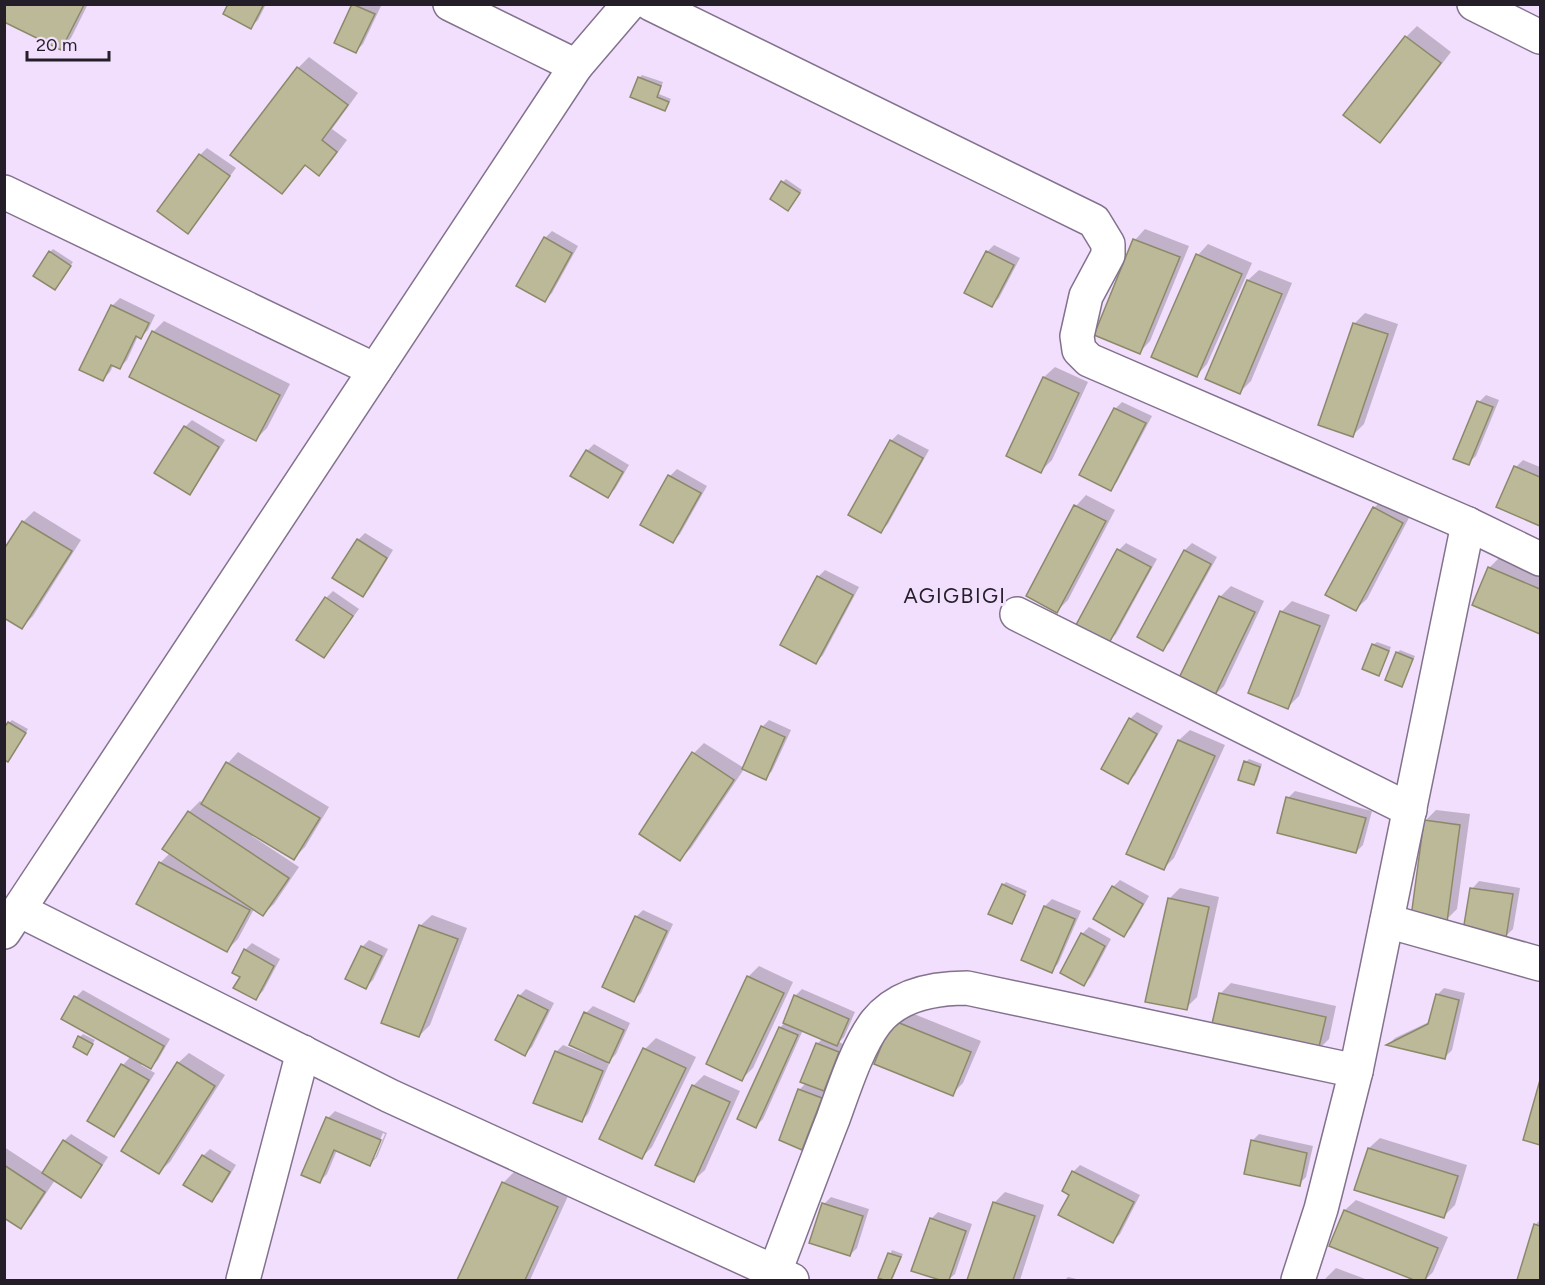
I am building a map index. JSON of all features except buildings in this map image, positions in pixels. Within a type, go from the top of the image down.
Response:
[{"type":"street","points":[[450,4],[576,66]]},
{"type":"street","points":[[629,4],[576,66],[11,921],[303,1052],[390,1096],[783,1277],[853,1064],[876,1022],[897,1004],[922,992],[942,988],[967,988],[1356,1071]]},
{"type":"street","points":[[651,4],[1094,221],[1108,244],[1108,255],[1086,296],[1077,336],[1079,350],[1089,360],[1468,524],[1540,559]]},
{"type":"street","points":[[1474,4],[1540,37]]},
{"type":"street","points":[[4,192],[375,370]]},
{"type":"street","points":[[1298,1281],[1321,1209],[1356,1071],[1468,524]]},
{"type":"street","points":[[1017,614],[1410,810]]},
{"type":"street","points":[[1387,921],[1540,964]]},
{"type":"street","points":[[243,1281],[303,1052]]},
{"type":"district","name":"AGIGBIGI","points":[[955,595]]}]
